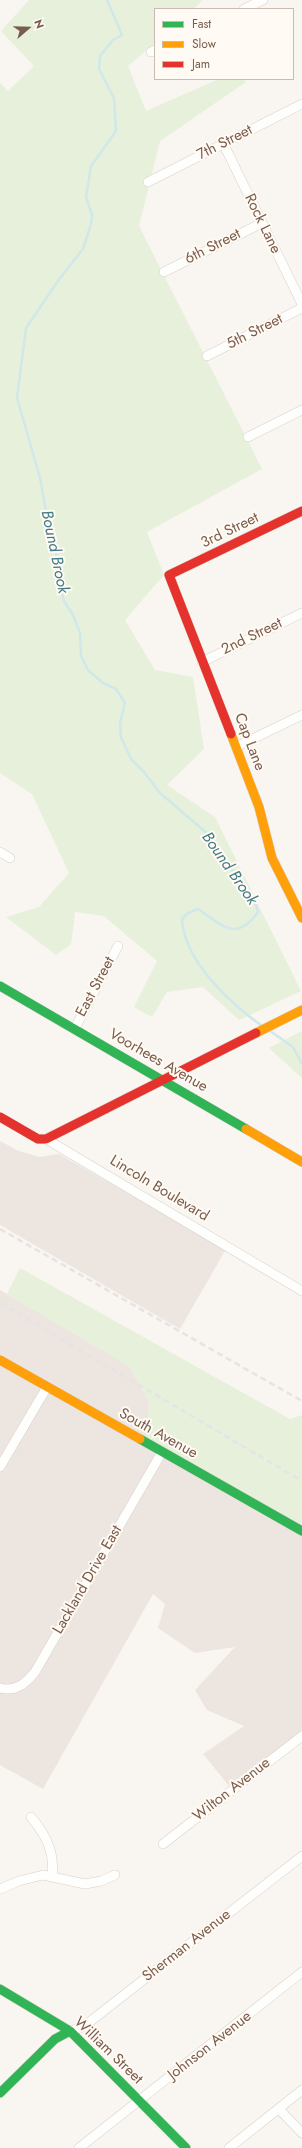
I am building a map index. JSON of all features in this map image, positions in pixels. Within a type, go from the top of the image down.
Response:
[{"type":"street","points":[[246,8],[263,0]]},
{"type":"street","name":"7th Street","points":[[148,182],[302,104]]},
{"type":"street","name":"Rock Lane","points":[[223,143],[302,304]]},
{"type":"street","name":"6th Street","points":[[164,272],[262,222]]},
{"type":"street","name":"5th Street","points":[[207,356],[302,308]]},
{"type":"street","points":[[248,437],[302,410]]},
{"type":"street","name":"3rd Street","points":[[169,575],[302,511]]},
{"type":"street","name":"Cap Lane","points":[[169,575],[259,807],[272,858],[302,918]]},
{"type":"street","name":"2nd Street","points":[[202,662],[302,613]]},
{"type":"street","points":[[236,747],[302,714]]},
{"type":"street","points":[[0,852],[10,858]]},
{"type":"street","name":"East Street","points":[[75,1028],[118,946]]},
{"type":"street","name":"Voorhees Avenue","points":[[0,986],[75,1028],[302,1162]]},
{"type":"street","points":[[46,1139],[302,1010]]},
{"type":"street","name":"Lincoln Boulevard","points":[[0,1117],[38,1138],[46,1139],[302,1291]]},
{"type":"street","name":"South Avenue","points":[[0,1360],[302,1531]]},
{"type":"street","points":[[0,1467],[47,1387]]},
{"type":"street","name":"Lackland Drive East","points":[[0,1688],[16,1688],[26,1683],[35,1672],[162,1452]]},
{"type":"street","name":"Wilton Avenue","points":[[163,1844],[302,1736]]},
{"type":"street","points":[[31,1816],[43,1832],[50,1846],[53,1863],[52,1877]]},
{"type":"street","name":"Sherman Avenue","points":[[70,2031],[83,2027],[302,1856]]},
{"type":"street","points":[[0,1889],[19,1881],[43,1875],[86,1884],[102,1881],[116,1875]]},
{"type":"street","name":"Johnson Avenue","points":[[79,2148],[302,1972]]},
{"type":"street","name":"William Street","points":[[0,1990],[70,2031],[186,2148]]},
{"type":"street","points":[[0,2093],[55,2039],[70,2031]]},
{"type":"street","points":[[230,2148],[302,2090]]},
{"type":"street","points":[[279,2109],[302,2133]]},
{"type":"shaded area","points":[[0,1141],[19,1151],[40,1157],[59,1154],[226,1249],[180,1329],[0,1225]]},
{"type":"shaded area","points":[[0,1290],[130,1366],[149,1403],[146,1445],[302,1534],[302,1730],[230,1787],[203,1754],[244,1726],[207,1710],[195,1690],[235,1647],[195,1653],[158,1628],[165,1604],[153,1594],[43,1789],[0,1765]]},
{"type":"green space","points":[[29,0],[203,0],[194,8],[154,8],[154,44],[128,66],[146,111],[217,80],[244,80],[246,82],[160,141],[139,226],[262,469],[147,532],[164,575],[125,620],[155,670],[193,677],[204,749],[167,785],[215,817],[301,991],[239,1020],[203,987],[167,992],[152,1017],[134,1007],[157,961],[104,916],[75,912],[71,944],[56,955],[6,917],[39,907],[69,873],[32,794],[0,773],[0,83],[8,91],[34,66],[1,31]]},
{"type":"green space","points":[[302,1031],[302,1078],[269,1048]]},
{"type":"green space","points":[[20,1268],[290,1419],[302,1415],[302,1534],[146,1444],[149,1403],[130,1367],[7,1294]]},
{"type":"waterway","name":"Bound Brook","points":[[107,0],[122,35],[113,40],[100,56],[99,69],[114,98],[116,131],[91,166],[86,197],[92,215],[91,224],[83,249],[60,278],[26,328],[17,398],[40,478],[49,528],[56,548],[57,577],[64,601],[73,615],[80,633],[81,656],[88,670],[103,683],[116,689],[125,703],[120,723],[121,737],[131,759],[144,772],[160,793],[208,834],[243,888],[255,901],[258,912],[243,927],[236,929],[229,928],[214,921],[198,909],[188,913],[182,919],[185,935],[191,950],[211,980],[249,1017],[262,1026]]},
{"type":"waterway","name":"Bound Brook","points":[[270,1031],[293,1047],[302,1064]]},
{"type":"railway","points":[[0,1229],[302,1401]]},
{"type":"railway","points":[[0,1303],[302,1481]]},
{"type":"traffic: fast","points":[[0,986],[246,1129]]},
{"type":"traffic: fast","points":[[140,1439],[302,1531]]},
{"type":"traffic: fast","points":[[0,1989],[70,2031],[186,2148]]},
{"type":"traffic: fast","points":[[0,2093],[55,2039],[70,2031]]},
{"type":"traffic: slow","points":[[231,734],[259,807],[272,858],[302,918]]},
{"type":"traffic: slow","points":[[256,1033],[302,1010]]},
{"type":"traffic: slow","points":[[246,1129],[302,1162]]},
{"type":"traffic: slow","points":[[0,1360],[140,1439]]},
{"type":"traffic: jam","points":[[231,734],[169,575],[302,511]]},
{"type":"traffic: jam","points":[[0,1117],[38,1139],[46,1139],[256,1033]]}]
